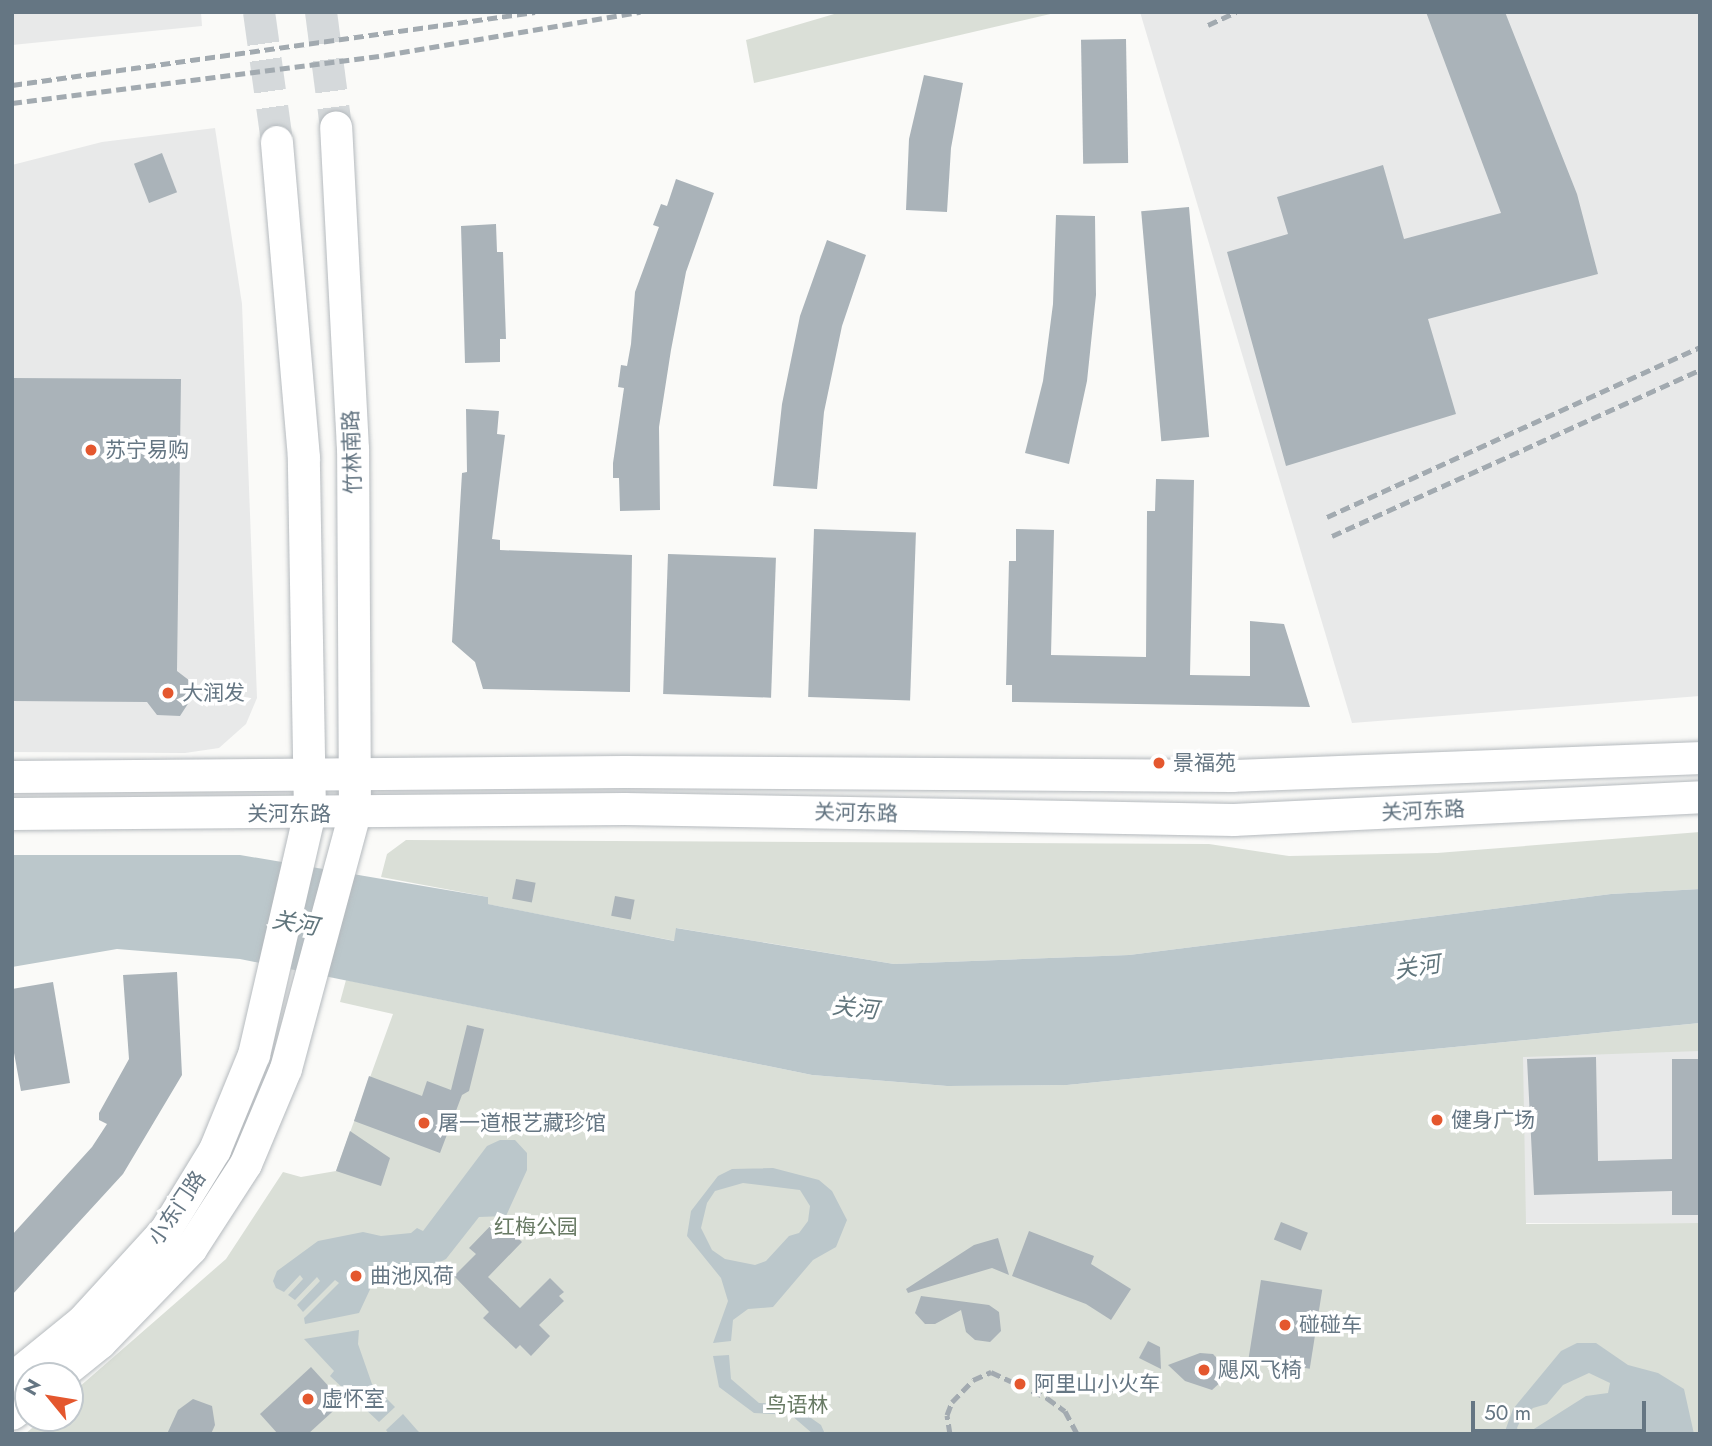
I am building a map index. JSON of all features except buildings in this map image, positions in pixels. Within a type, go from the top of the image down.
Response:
[{"type":"main road","name":"竹林南路","points":[[336,127],[353,449],[358,776]]},
{"type":"main road","points":[[278,142],[304,458],[312,777],[310,813]]},
{"type":"main road","name":"关河东路","points":[[12,778],[624,772],[1232,776],[1700,758]]},
{"type":"main road","points":[[355,814],[358,776]]},
{"type":"main road","name":"关河东路","points":[[12,814],[355,814],[625,809],[1234,820],[1700,797]]},
{"type":"main road","name":"小东门路","points":[[12,1378],[83,1321],[166,1230],[215,1150],[254,1055],[310,813]]},
{"type":"main road","name":"小东门路","points":[[77,1362],[100,1343],[191,1249],[246,1164],[286,1069],[355,814]]},
{"type":"shaded area","points":[[12,12],[201,12],[202,26],[12,45]]},
{"type":"shaded area","points":[[1140,12],[1700,12],[1700,696],[1352,723]]},
{"type":"shaded area","points":[[215,128],[242,304],[257,698],[246,724],[219,748],[185,753],[12,752],[12,165],[102,142]]},
{"type":"shaded area","points":[[1523,1051],[1700,1051],[1700,1223],[1523,1223]]},
{"type":"green space","points":[[841,12],[1059,12],[754,83],[746,40]]},
{"type":"green space","points":[[1700,832],[1700,889],[1611,894],[1129,955],[894,964],[677,928],[675,941],[487,904],[488,897],[381,877],[387,854],[406,840],[1209,844],[1289,856],[1437,853]]},
{"type":"green space","name":"红梅公园","points":[[346,980],[812,1075],[947,1086],[1067,1085],[1700,1023],[1700,1051],[1523,1057],[1526,1224],[1700,1223],[1700,1434],[25,1434],[84,1432],[84,1383],[226,1259],[283,1172],[301,1177],[336,1171],[393,1014],[340,1002]]},
{"type":"water","name":"关河","points":[[12,855],[240,855],[488,897],[488,904],[674,941],[676,928],[894,964],[1129,955],[1611,894],[1700,889],[1700,1023],[1067,1085],[947,1086],[812,1075],[240,959],[117,949],[12,967]]},
{"type":"water","points":[[500,1140],[515,1140],[527,1153],[527,1170],[506,1216],[479,1217],[446,1259],[428,1268],[393,1271],[373,1283],[359,1313],[305,1324],[304,1318],[339,1283],[335,1280],[303,1312],[297,1305],[320,1281],[317,1277],[295,1300],[288,1295],[303,1279],[300,1275],[284,1292],[276,1288],[273,1281],[277,1271],[318,1241],[363,1232],[381,1236],[411,1233],[417,1228],[423,1231],[487,1146]]},
{"type":"water","points":[[773,1168],[819,1180],[832,1191],[847,1220],[836,1247],[813,1260],[773,1307],[748,1309],[733,1320],[731,1341],[713,1343],[728,1301],[721,1278],[687,1236],[691,1211],[718,1176],[732,1169]],"holes":[[[743,1183],[800,1190],[810,1206],[808,1221],[799,1233],[789,1236],[766,1261],[755,1265],[725,1259],[712,1250],[701,1228],[707,1203],[715,1191]]]},
{"type":"water","points":[[359,1330],[358,1344],[372,1384],[395,1407],[379,1422],[330,1376],[334,1371],[304,1339]]},
{"type":"water","points":[[1577,1343],[1596,1343],[1628,1365],[1658,1373],[1684,1389],[1694,1434],[1526,1434],[1586,1396],[1608,1393],[1610,1383],[1589,1373],[1563,1385],[1547,1404],[1533,1408],[1521,1419],[1517,1428],[1520,1434],[1504,1434],[1513,1409],[1561,1351]]},
{"type":"water","points":[[729,1355],[731,1379],[759,1403],[791,1404],[821,1425],[825,1434],[813,1434],[791,1415],[754,1413],[719,1387],[713,1356]]},
{"type":"water","points":[[403,1414],[421,1434],[389,1434],[386,1430]]},
{"type":"tunnel","points":[[259,12],[277,142]]},
{"type":"tunnel","points":[[321,12],[336,127]]},
{"type":"railway","points":[[12,85],[535,12]]},
{"type":"railway","points":[[12,103],[385,55],[640,12]]},
{"type":"railway","points":[[1208,25],[1236,12]]},
{"type":"railway","points":[[1327,517],[1700,347]]},
{"type":"railway","points":[[1332,536],[1700,370]]},
{"type":"railway","points":[[950,1434],[947,1415],[952,1402],[973,1380],[991,1372],[1047,1398],[1065,1411],[1077,1434]]},
{"type":"place","name":"苏宁易购","points":[[91,450]]},
{"type":"place","name":"大润发","points":[[168,693]]},
{"type":"place","name":"景福苑","points":[[1159,763]]},
{"type":"place","name":"健身广场","points":[[1437,1120]]},
{"type":"place","name":"屠一道根艺藏珍馆","points":[[424,1123]]},
{"type":"place","name":"曲池风荷","points":[[356,1276]]},
{"type":"place","name":"碰碰车","points":[[1285,1325]]},
{"type":"place","name":"飓风飞椅","points":[[1204,1370]]},
{"type":"place","name":"阿里山小火车","points":[[1020,1384]]},
{"type":"place","name":"虚怀室","points":[[308,1399]]},
{"type":"park label","name":"鸟语林","points":[[797,1405]]}]
